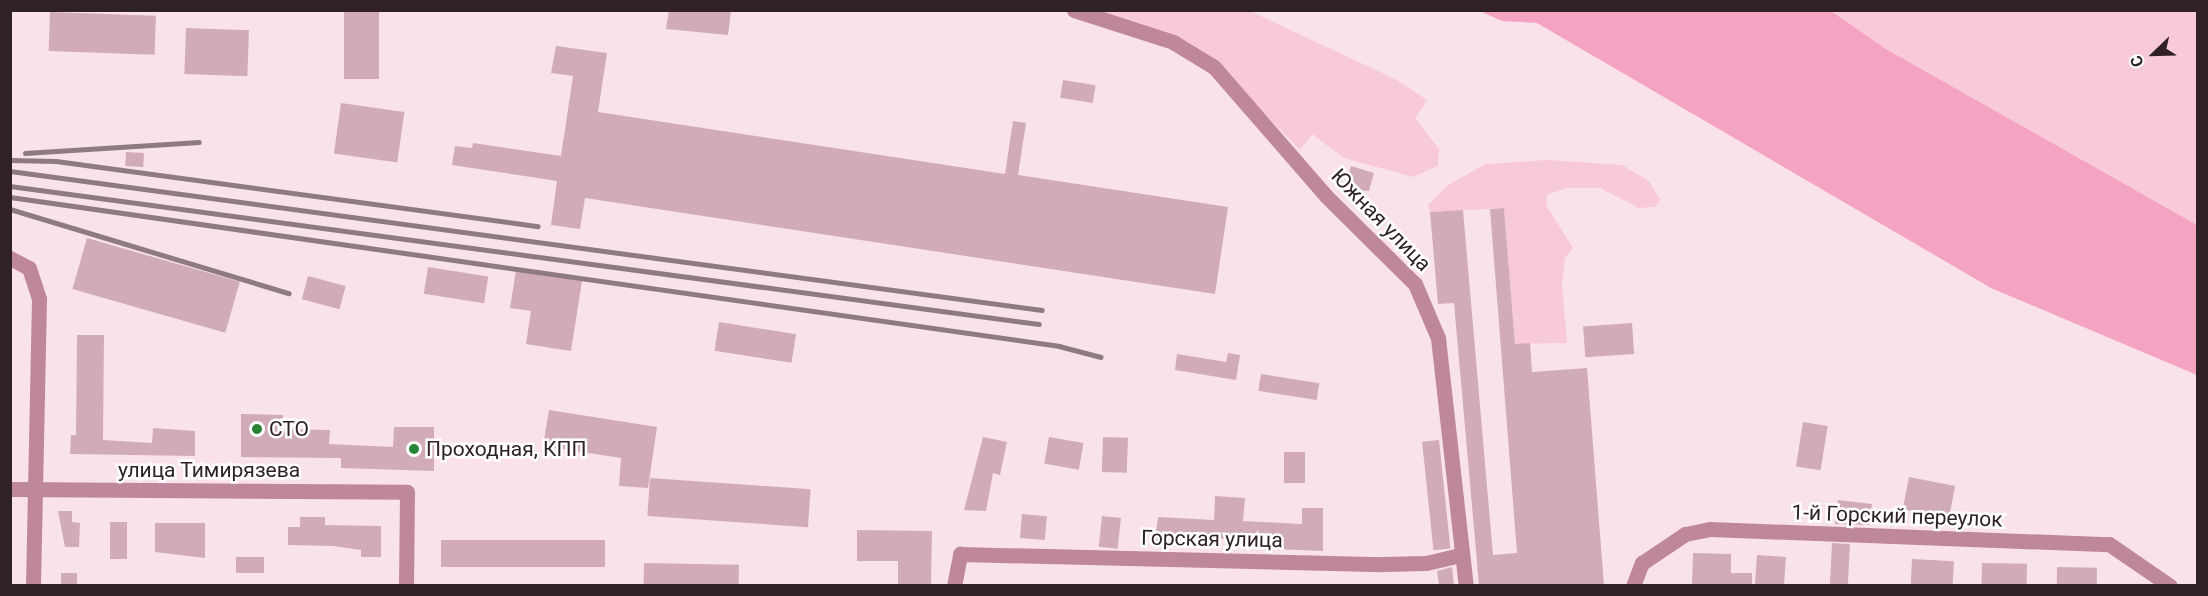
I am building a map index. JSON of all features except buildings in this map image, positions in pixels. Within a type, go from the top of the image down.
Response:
[{"type":"street","name":"Южная улица","points":[[1074,10],[1173,42],[1214,67],[1327,197],[1415,284],[1438,338],[1466,585]]},
{"type":"street","points":[[10,258],[29,268],[36,282],[33,585]]},
{"type":"street","name":"улица Тимирязева","points":[[10,489],[407,492],[406,585]]},
{"type":"street","name":"1-й Горский переулок","points":[[1633,585],[1642,563],[1685,534],[1710,529],[2109,544],[2170,585]]},
{"type":"street","name":"Горская улица","points":[[954,585],[960,554],[1382,564],[1426,563],[1462,555]]},
{"type":"shaded area","points":[[1093,11],[1250,11],[1395,79],[1427,100],[1415,118],[1439,149],[1438,166],[1413,177],[1344,158],[1312,134],[1300,150],[1211,59]]},
{"type":"shaded area","points":[[1480,11],[1831,11],[1886,49],[2197,225],[2197,375],[1991,288],[1537,23],[1502,21]]},
{"type":"shaded area","points":[[1831,11],[2197,11],[2197,225],[1886,49]]},
{"type":"shaded area","points":[[1547,160],[1622,165],[1649,181],[1660,200],[1655,207],[1639,208],[1600,188],[1566,188],[1547,195],[1546,205],[1573,248],[1565,258],[1562,283],[1567,343],[1515,344],[1504,208],[1430,212],[1428,205],[1448,185],[1486,164]]},
{"type":"railway","points":[[25,153],[199,142]]},
{"type":"railway","points":[[10,160],[56,161],[538,226]]},
{"type":"railway","points":[[10,171],[1042,310]]},
{"type":"railway","points":[[10,186],[1039,324]]},
{"type":"railway","points":[[10,197],[1059,346],[1101,357]]},
{"type":"railway","points":[[10,209],[289,293]]},
{"type":"place","name":"СТО","points":[[257,429]]},
{"type":"place","name":"Проходная, КПП","points":[[414,449]]}]
